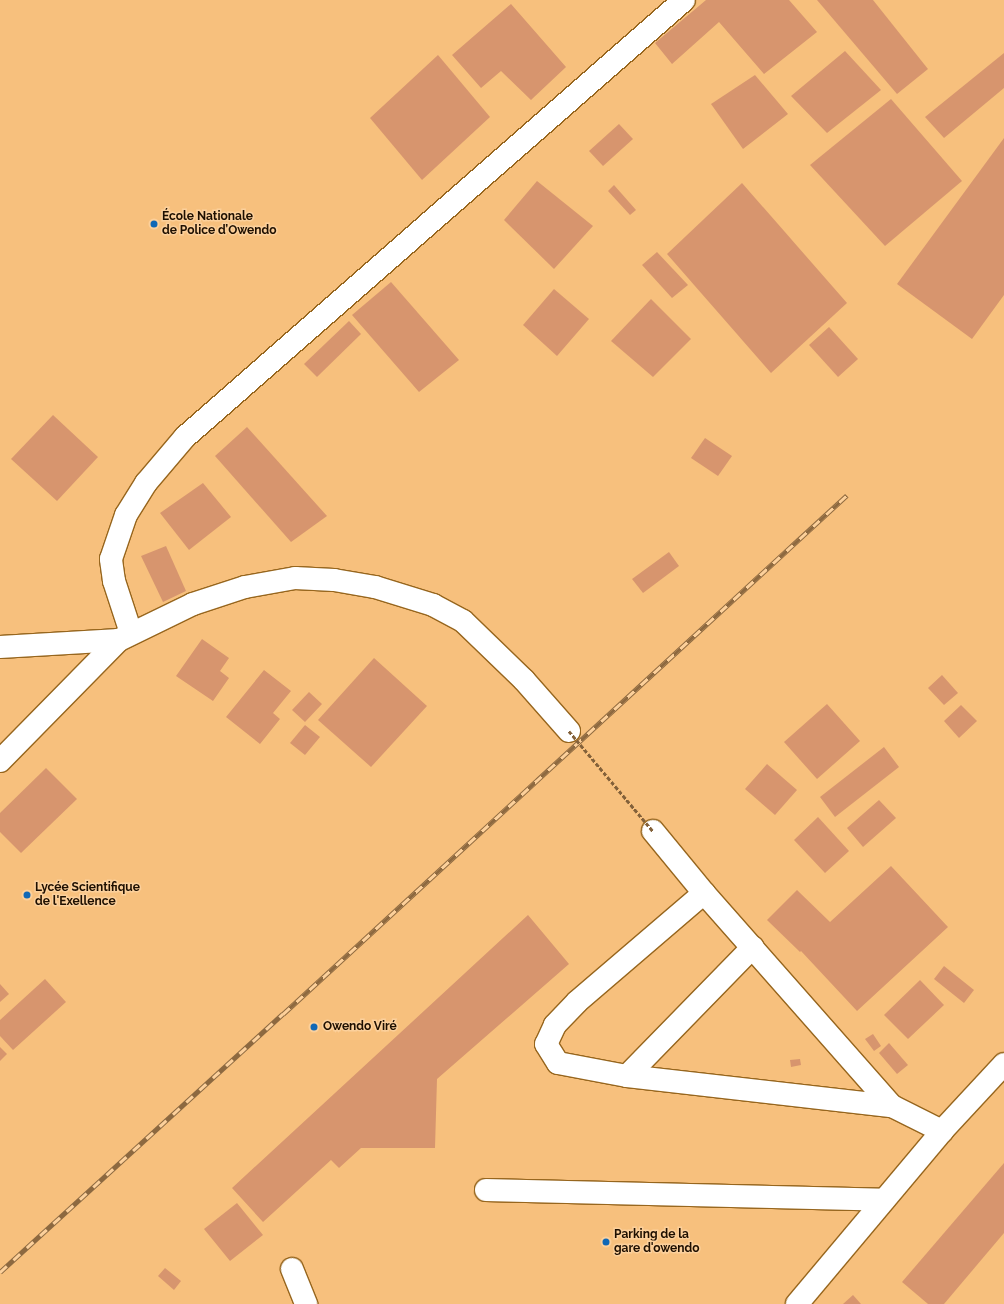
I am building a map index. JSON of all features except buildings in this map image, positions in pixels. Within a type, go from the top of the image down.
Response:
[{"type":"street","points":[[125,636],[111,558],[126,515],[146,483],[185,436],[684,0]]},
{"type":"street","points":[[0,761],[125,636],[192,604],[245,586],[295,578],[334,580],[375,587],[433,605],[463,621],[524,680],[570,731]]},
{"type":"street","points":[[0,647],[125,636]]},
{"type":"street","points":[[653,831],[704,893],[892,1106]]},
{"type":"street","points":[[704,893],[577,1002],[555,1025],[546,1044],[558,1063],[627,1076],[892,1106],[942,1131]]},
{"type":"street","points":[[627,1076],[753,947]]},
{"type":"street","points":[[797,1304],[942,1131],[1004,1064]]},
{"type":"street","points":[[486,1190],[884,1200]]},
{"type":"street","points":[[292,1268],[306,1304]]},
{"type":"path","points":[[570,731],[653,831]]},
{"type":"railway","points":[[0,1272],[847,495]]},
{"type":"place","name":"École Nationale de Police d’Owendo","points":[[154,224]]},
{"type":"place","name":"Lycée Scientifique de l'Exellence","points":[[27,895]]},
{"type":"place","name":"Owendo Viré","points":[[314,1027]]},
{"type":"place","name":"Parking de la gare d'owendo","points":[[606,1242]]}]
